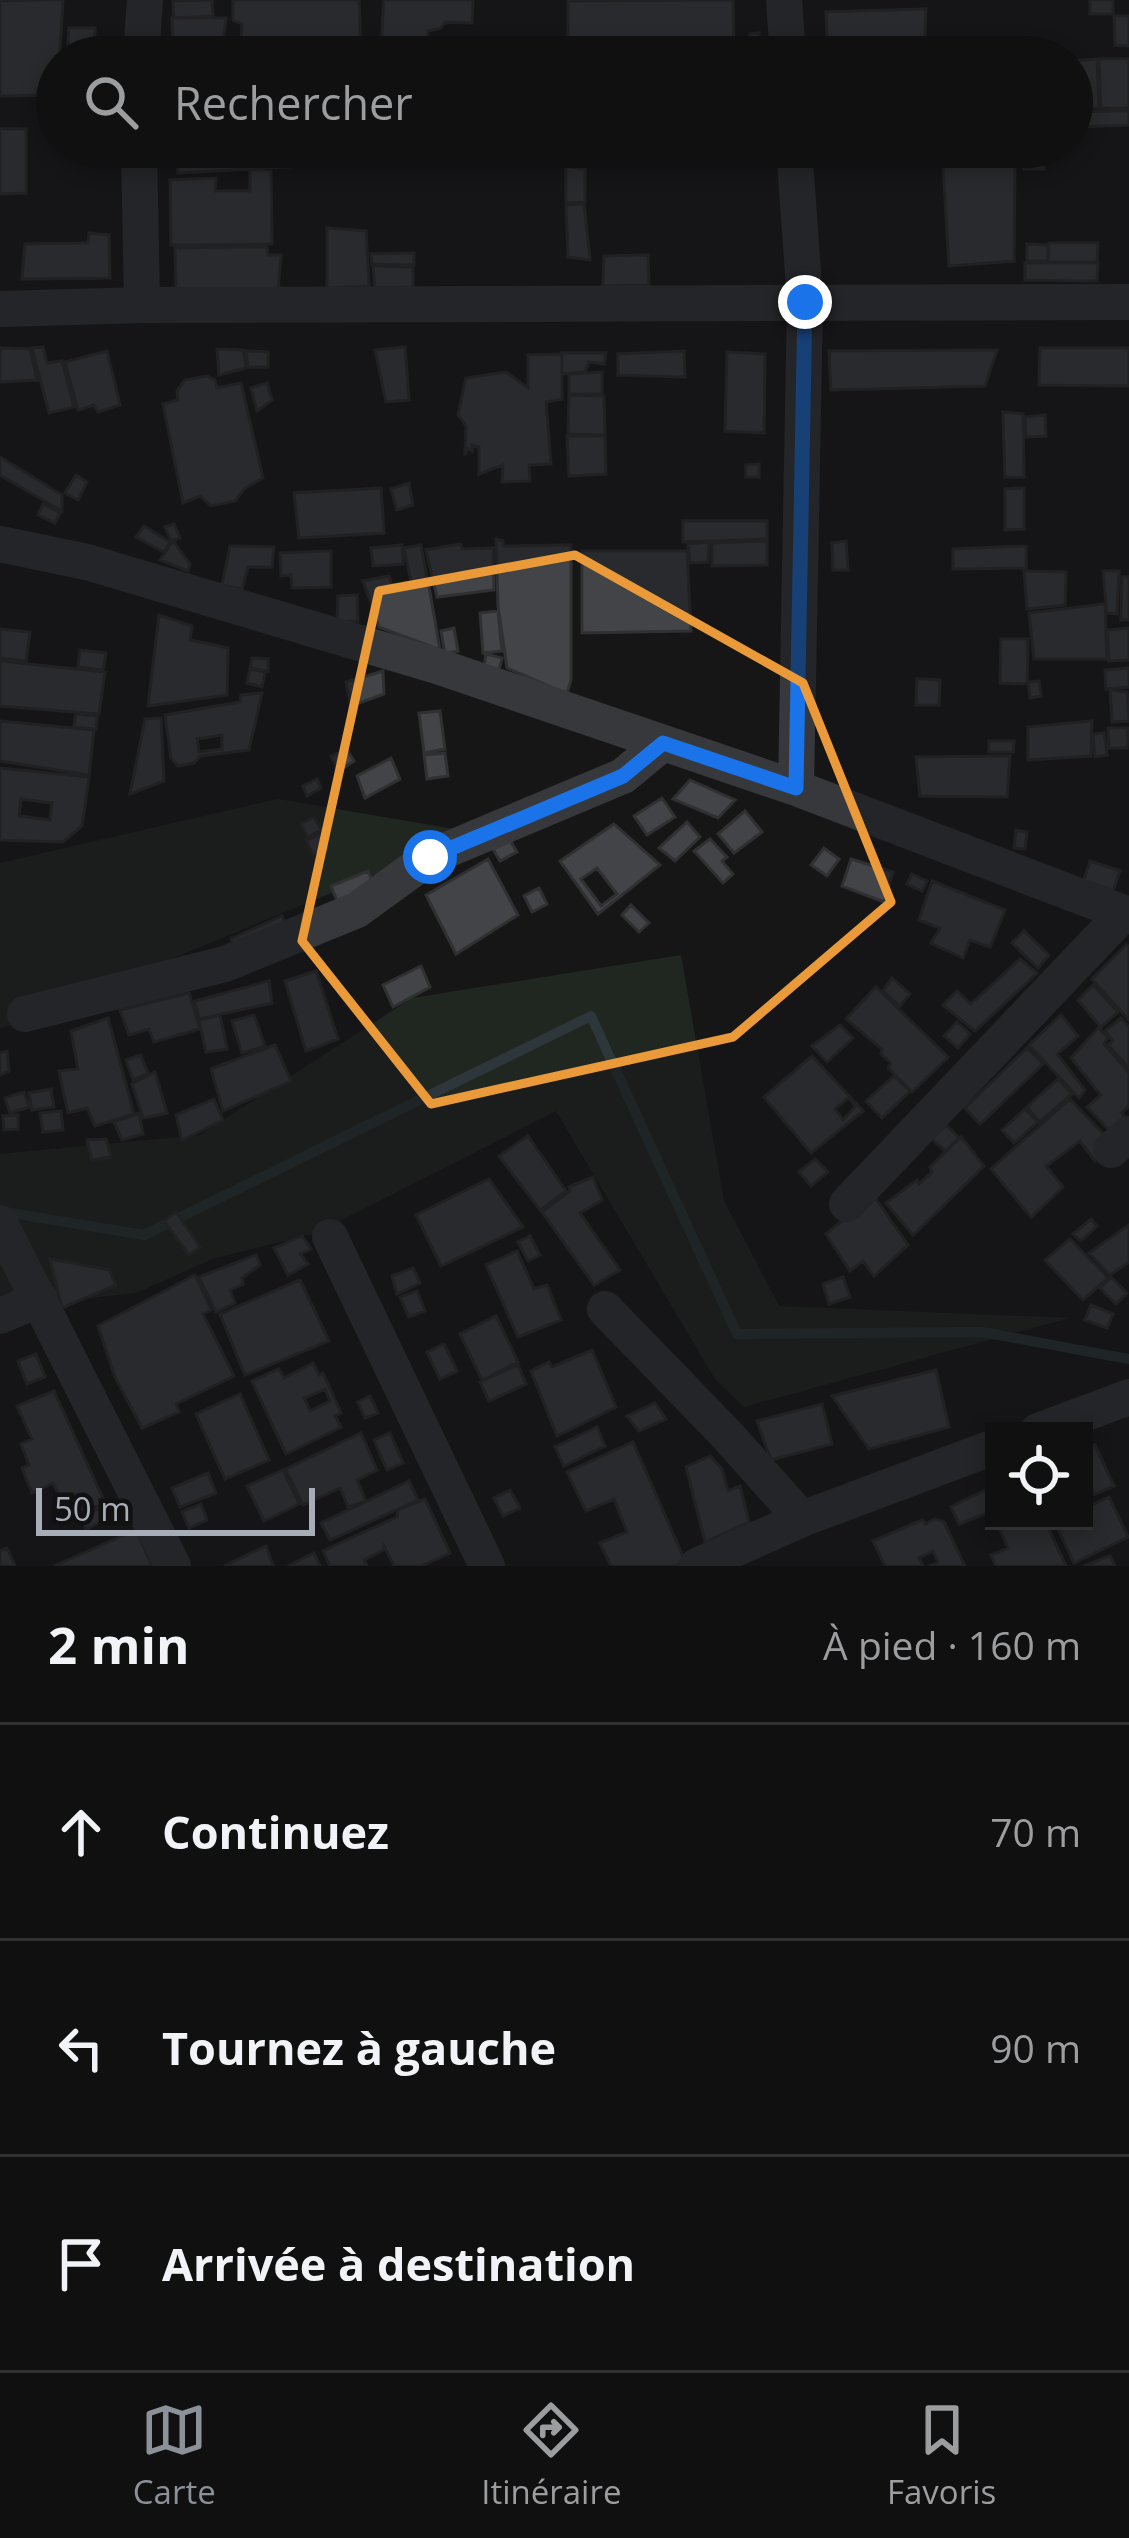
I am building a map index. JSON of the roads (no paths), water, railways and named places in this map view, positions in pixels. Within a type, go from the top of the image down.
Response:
[{"type":"street","points":[[142,36],[145,0]]},
{"type":"street","points":[[784,0],[787,36]]},
{"type":"street","points":[[140,168],[142,305]]},
{"type":"street","points":[[795,168],[805,302],[796,788]]},
{"type":"street","points":[[0,310],[142,305],[1129,302]]},
{"type":"street","points":[[0,544],[87,562],[437,666],[796,788],[1126,914],[847,1204]]},
{"type":"street","points":[[25,1014],[225,964],[357,910],[430,857],[623,776],[663,743]]},
{"type":"street","points":[[0,1223],[173,1566]]},
{"type":"street","points":[[330,1237],[487,1566]]},
{"type":"street","points":[[0,1316],[40,1299]]},
{"type":"street","points":[[605,1309],[802,1519]]},
{"type":"street","points":[[1062,1422],[1129,1397]]},
{"type":"street","points":[[697,1566],[802,1519],[985,1451]]},
{"type":"waterway","points":[[4,1212],[144,1235],[591,1016],[737,1334],[982,1332],[1129,1359]]}]
